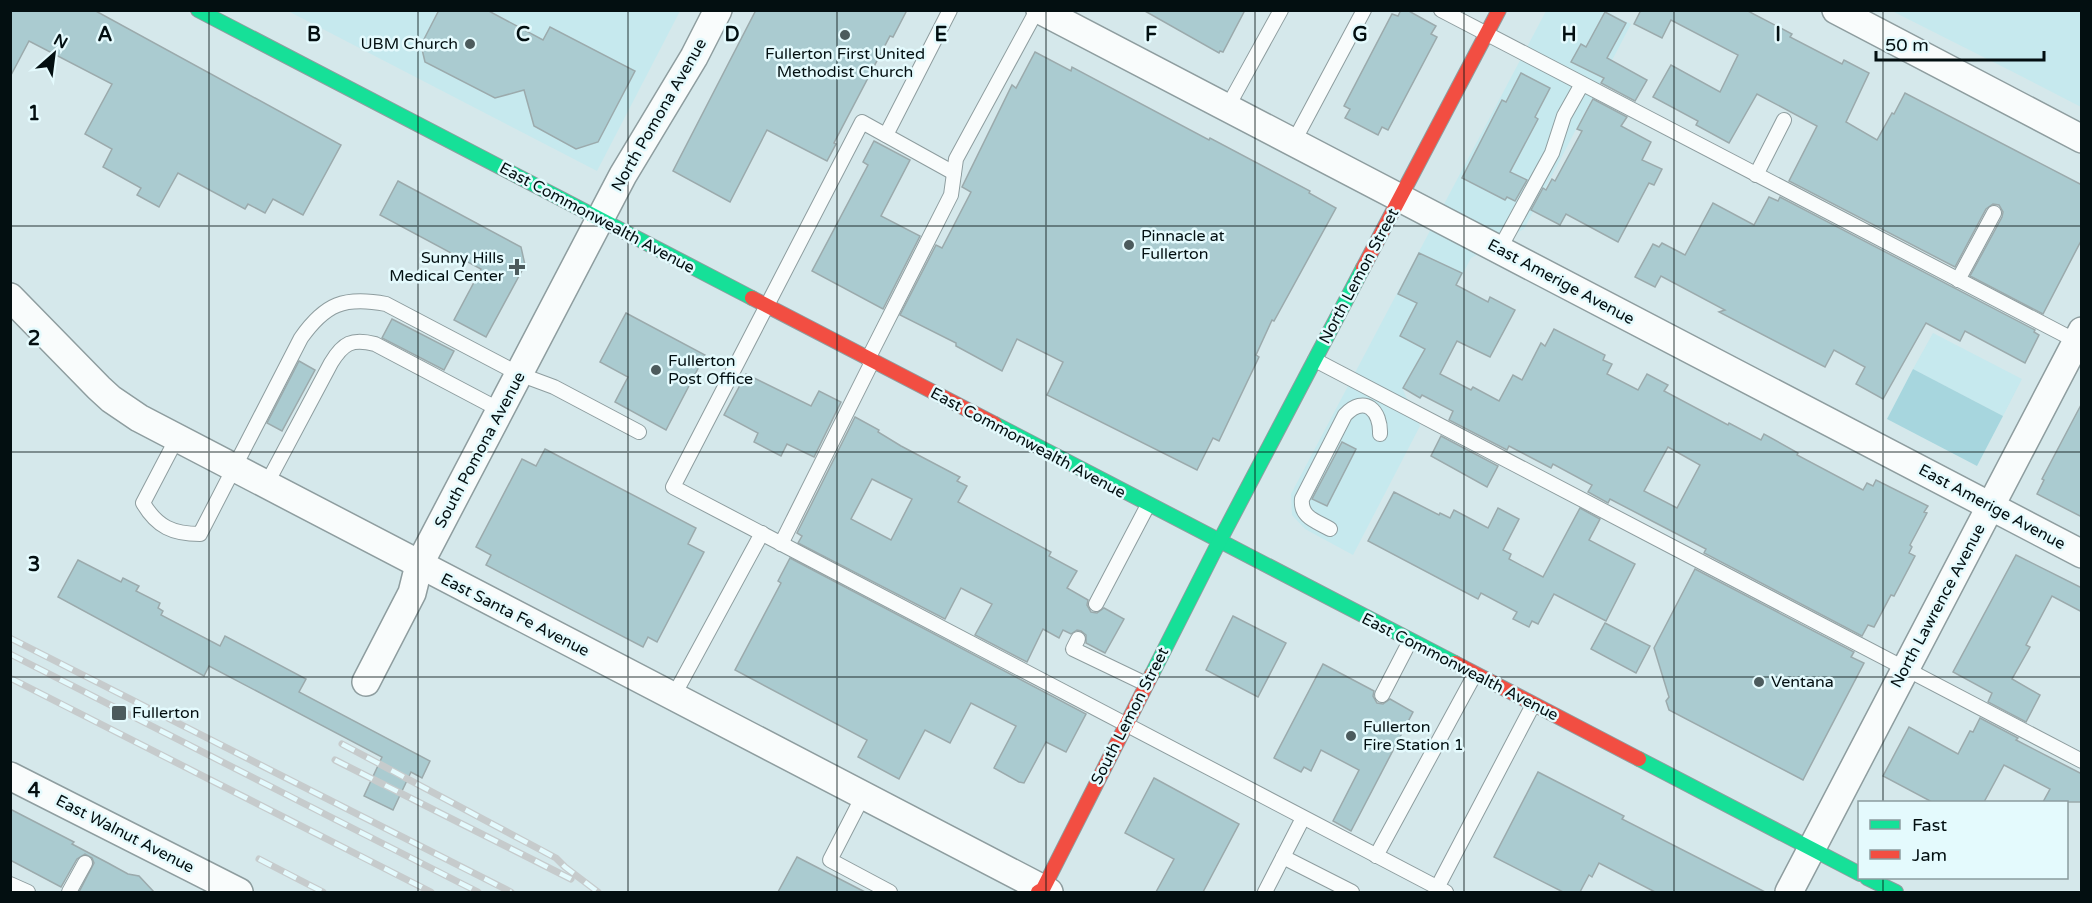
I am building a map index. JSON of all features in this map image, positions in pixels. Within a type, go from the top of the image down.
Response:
[{"type":"main road","name":"East Commonwealth Avenue","points":[[198,10],[1858,873]]},
{"type":"main road","name":"North Lemon Street","points":[[1219,542],[1499,10]]},
{"type":"main road","name":"South Lemon Street","points":[[1043,892],[1219,542]]},
{"type":"main road","points":[[1869,879],[1896,892]]},
{"type":"street","name":"North Pomona Avenue","points":[[600,220],[623,175],[694,57],[718,10]]},
{"type":"street","name":"East Amerige Avenue","points":[[1038,10],[2082,554]]},
{"type":"street","points":[[1836,10],[2082,139]]},
{"type":"street","name":"South Pomona Avenue","points":[[366,682],[412,593],[419,565],[600,220]]},
{"type":"street","name":"East Santa Fe Avenue","points":[[10,297],[111,399],[139,418],[1043,892]]},
{"type":"street","name":"North Lawrence Avenue","points":[[1789,892],[2080,339]]},
{"type":"street","name":"East Walnut Avenue","points":[[10,776],[239,892]]},
{"type":"lane","points":[[886,135],[950,10]]},
{"type":"lane","points":[[781,544],[951,195],[956,159],[1038,10]]},
{"type":"lane","points":[[1227,108],[1281,10]]},
{"type":"lane","points":[[1293,143],[1364,10]]},
{"type":"lane","points":[[1441,10],[1958,280],[2080,339]]},
{"type":"lane","points":[[1499,250],[1552,153],[1564,116],[1582,84]]},
{"type":"lane","points":[[1756,175],[1784,120]]},
{"type":"lane","points":[[954,173],[862,122],[673,487],[1441,890],[1533,705]]},
{"type":"lane","points":[[1958,280],[1994,213]]},
{"type":"lane","points":[[177,438],[143,503],[152,518],[166,528],[183,534],[200,534],[300,338],[313,321],[329,308],[347,302],[364,300],[386,304],[519,374],[554,387],[639,432]]},
{"type":"lane","points":[[266,485],[331,363],[344,346],[354,341],[375,344],[500,410]]},
{"type":"lane","points":[[1315,360],[2082,761]]},
{"type":"lane","points":[[1330,529],[1307,516],[1303,511],[1302,499],[1345,415],[1358,406],[1366,406],[1374,410],[1378,416],[1380,434]]},
{"type":"lane","points":[[1096,604],[1148,505]]},
{"type":"lane","points":[[673,697],[762,533]]},
{"type":"lane","points":[[1078,639],[1073,649],[1146,684]]},
{"type":"lane","points":[[1382,695],[1410,641]]},
{"type":"lane","points":[[1376,856],[1474,674]]},
{"type":"lane","points":[[863,796],[830,860],[890,892]]},
{"type":"lane","points":[[1264,892],[1303,818]]},
{"type":"lane","points":[[1283,856],[1352,892]]},
{"type":"lane","points":[[69,892],[85,863]]},
{"type":"lane","points":[[10,884],[28,892]]},
{"type":"shaded area","points":[[288,11],[680,11],[597,171]]},
{"type":"shaded area","points":[[1546,11],[1611,11],[1610,13],[1631,24],[1524,229],[1471,258],[1403,390],[1420,426],[1353,555],[1305,529],[1292,515],[1291,494]]},
{"type":"shaded area","points":[[1892,11],[2081,11],[2081,107],[2017,74]]},
{"type":"shaded area","points":[[1933,333],[2022,379],[2003,416],[1913,369]]},
{"type":"shaded area","points":[[1913,369],[2003,416],[1977,466],[1887,419]]},
{"type":"building","points":[[10,10],[94,10],[341,145],[303,215],[273,199],[265,213],[248,204],[245,209],[178,173],[159,207],[137,195],[141,188],[103,167],[112,149],[85,134],[112,84],[29,41],[10,77]]},
{"type":"building","points":[[439,10],[487,10],[543,40],[550,27],[635,71],[598,142],[576,149],[534,126],[524,90],[495,98],[425,62],[421,45]]},
{"type":"building","points":[[756,10],[907,10],[893,37],[890,36],[834,143],[836,144],[827,161],[767,130],[730,202],[673,171]]},
{"type":"building","points":[[1143,10],[1245,10],[1223,52],[1219,53]]},
{"type":"building","points":[[1401,10],[1407,10],[1436,26],[1431,34],[1437,37],[1388,130],[1382,127],[1378,135],[1345,118],[1350,109],[1344,106],[1392,14],[1398,16]]},
{"type":"building","points":[[1641,10],[1746,10],[1792,34],[1790,37],[1842,64],[1844,60],[1869,73],[1846,122],[1877,140],[1905,93],[2082,185],[2082,239],[2043,314],[1970,276],[2002,217],[2003,212],[1999,205],[1993,204],[1986,209],[1955,267],[1789,181],[1817,126],[1757,94],[1729,143],[1696,125],[1698,121],[1653,97],[1671,65],[1720,92],[1738,55],[1671,20],[1662,38],[1634,24]]},
{"type":"building","points":[[1605,12],[1626,23],[1607,58],[1647,80],[1635,101],[1601,83],[1604,78],[1571,62],[1581,44],[1586,47]]},
{"type":"building","name":"Pinnacle at Fullerton","points":[[1035,52],[1071,71],[1072,67],[1209,140],[1210,138],[1310,191],[1309,193],[1336,208],[1274,321],[1272,320],[1256,355],[1259,357],[1219,441],[1213,438],[1197,470],[1047,395],[1063,362],[1017,339],[1002,371],[956,346],[956,343],[900,315],[936,245],[942,248],[971,192],[962,187],[1012,85],[1016,88]]},
{"type":"building","points":[[1521,73],[1550,88],[1535,117],[1538,119],[1510,172],[1527,180],[1515,201],[1507,197],[1505,200],[1462,178],[1502,100],[1506,102]]},
{"type":"building","points":[[1593,99],[1627,117],[1621,126],[1651,142],[1642,160],[1662,169],[1654,185],[1649,183],[1618,242],[1566,214],[1560,225],[1531,210],[1543,188],[1546,190],[1552,179],[1555,181],[1582,131],[1577,129]]},
{"type":"building","points":[[874,141],[910,160],[881,216],[920,236],[883,309],[812,271],[868,165],[863,162]]},
{"type":"building","points":[[398,181],[521,247],[525,265],[486,337],[454,320],[481,269],[380,215]]},
{"type":"building","points":[[1769,197],[1778,201],[1780,197],[2035,330],[2034,332],[2039,335],[2025,363],[1965,331],[1960,341],[1926,323],[1883,399],[1856,384],[1865,367],[1834,350],[1825,367],[1719,312],[1725,310],[1661,276],[1655,287],[1635,277],[1653,244],[1659,247],[1662,243],[1685,255],[1713,203],[1754,225]]},
{"type":"building","points":[[1419,253],[1462,273],[1456,285],[1488,302],[1490,297],[1515,310],[1490,357],[1457,341],[1440,374],[1471,390],[1473,387],[1499,401],[1513,375],[1522,380],[1541,343],[1545,346],[1554,329],[1605,355],[1603,360],[1612,364],[1607,374],[1638,390],[1647,374],[1668,385],[1664,391],[1761,440],[1764,434],[1798,453],[1797,455],[1863,490],[1867,483],[1873,486],[1876,480],[1928,506],[1924,512],[1927,513],[1910,545],[1912,547],[1909,553],[1915,556],[1894,596],[1891,595],[1874,627],[1868,625],[1862,636],[1704,553],[1706,549],[1610,499],[1608,503],[1588,492],[1592,485],[1553,464],[1551,468],[1509,446],[1507,450],[1449,420],[1453,411],[1422,395],[1420,398],[1403,388],[1425,349],[1400,336],[1417,303],[1398,294]],"holes":[[[1668,447],[1700,465],[1677,508],[1644,491]]]},
{"type":"building","name":"Fullerton Post Office","points":[[626,313],[705,355],[666,430],[615,402],[628,377],[600,362]]},
{"type":"building","points":[[392,319],[454,351],[444,370],[382,338]]},
{"type":"building","points":[[299,361],[315,370],[282,431],[267,423]]},
{"type":"building","points":[[746,374],[811,406],[819,391],[841,402],[814,457],[787,444],[781,456],[754,442],[758,433],[724,415]]},
{"type":"building","points":[[2082,403],[2082,517],[2037,494],[2044,480],[2042,479]]},
{"type":"building","points":[[855,417],[879,430],[878,432],[901,446],[960,477],[957,481],[967,486],[958,502],[1051,552],[1049,556],[1077,571],[1067,588],[1088,600],[1087,605],[1091,612],[1097,613],[1104,608],[1124,619],[1105,653],[1086,643],[1086,635],[1081,631],[1077,630],[1071,634],[1063,630],[1059,638],[1043,629],[1027,662],[975,635],[992,604],[961,588],[945,619],[798,543],[802,536],[797,533]],"holes":[[[872,479],[912,499],[891,540],[851,519]]]},
{"type":"building","points":[[1441,436],[1498,466],[1487,487],[1431,456]]},
{"type":"building","points":[[1342,442],[1356,449],[1327,506],[1312,499]]},
{"type":"building","points":[[545,449],[696,528],[688,544],[704,552],[657,642],[648,637],[643,647],[486,565],[491,555],[476,547],[522,459],[536,466]]},
{"type":"building","points":[[1394,492],[1439,515],[1440,513],[1450,518],[1454,510],[1488,528],[1498,508],[1519,519],[1503,550],[1511,554],[1509,559],[1543,577],[1580,508],[1600,519],[1589,540],[1635,564],[1606,621],[1554,594],[1538,624],[1532,621],[1529,627],[1513,619],[1517,612],[1481,593],[1478,599],[1368,541]]},
{"type":"building","points":[[2016,555],[2082,588],[2082,612],[2052,596],[2026,645],[2030,647],[2012,679],[2040,695],[2026,722],[1988,702],[1992,693],[1953,672]]},
{"type":"building","points":[[790,558],[1086,714],[1066,752],[1046,742],[1024,783],[1019,782],[994,768],[1016,726],[971,703],[950,743],[925,730],[899,779],[858,757],[867,740],[735,670],[781,583],[778,581]]},
{"type":"building","points":[[78,560],[121,582],[123,578],[139,586],[136,591],[160,603],[158,608],[163,611],[161,615],[220,646],[225,636],[306,679],[299,692],[430,761],[422,778],[411,772],[393,810],[364,796],[382,757],[209,666],[204,676],[58,597]]},
{"type":"building","name":"Ventana","points":[[1695,569],[1854,652],[1851,657],[1864,663],[1803,780],[1669,710],[1666,701],[1669,697],[1654,648]]},
{"type":"building","points":[[1233,616],[1286,643],[1258,697],[1206,670]]},
{"type":"building","points":[[1605,623],[1650,646],[1636,673],[1591,649]]},
{"type":"building","points":[[1323,664],[1374,691],[1373,696],[1377,703],[1383,704],[1390,699],[1413,712],[1351,831],[1333,821],[1359,770],[1321,750],[1311,771],[1304,767],[1301,772],[1274,758]]},
{"type":"building","points":[[1980,718],[2018,738],[2016,740],[2082,774],[2082,802],[2044,801],[2050,789],[2004,765],[1985,801],[1930,801],[1883,776],[1909,727],[1958,754],[1970,731],[1973,732]]},
{"type":"building","points":[[1538,772],[1624,816],[1622,819],[1765,892],[1655,892],[1599,863],[1592,877],[1589,875],[1580,892],[1563,892],[1494,857]]},
{"type":"building","points":[[1154,778],[1239,824],[1203,892],[1156,892],[1174,859],[1125,833]]},
{"type":"building","points":[[10,809],[74,842],[72,844],[128,874],[139,876],[154,892],[79,892],[94,863],[92,858],[85,854],[77,859],[61,887],[10,860]]},
{"type":"building","points":[[797,857],[865,892],[778,892]]},
{"type":"railway","points":[[10,638],[511,892]]},
{"type":"railway","points":[[10,654],[478,892]]},
{"type":"railway","points":[[10,678],[431,892]]},
{"type":"railway","points":[[342,744],[556,858],[598,892]]},
{"type":"railway","points":[[335,760],[571,879]]},
{"type":"railway","points":[[259,859],[323,892]]},
{"type":"traffic: fast","points":[[198,10],[752,298]]},
{"type":"traffic: fast","points":[[1152,674],[1363,268]]},
{"type":"traffic: fast","points":[[995,424],[1455,663]]},
{"type":"traffic: fast","points":[[1639,759],[1858,873]]},
{"type":"traffic: fast","points":[[1869,879],[1896,892]]},
{"type":"traffic: jam","points":[[1363,268],[1499,10]]},
{"type":"traffic: jam","points":[[752,298],[995,424]]},
{"type":"traffic: jam","points":[[1455,663],[1639,759]]},
{"type":"traffic: jam","points":[[1038,892],[1043,889],[1152,674]]},
{"type":"place","name":"Fullerton First United Methodist Church","points":[[845,35]]},
{"type":"place","name":"UBM Church","points":[[470,44]]},
{"type":"place","name":"Pinnacle at Fullerton","points":[[1129,245]]},
{"type":"place","name":"Sunny Hills Medical Center","points":[[517,267]]},
{"type":"place","name":"Fullerton Post Office","points":[[656,370]]},
{"type":"place","name":"Ventana","points":[[1759,682]]},
{"type":"place","name":"Fullerton","points":[[119,713]]},
{"type":"place","name":"Fullerton Fire Station 1","points":[[1351,736]]}]
